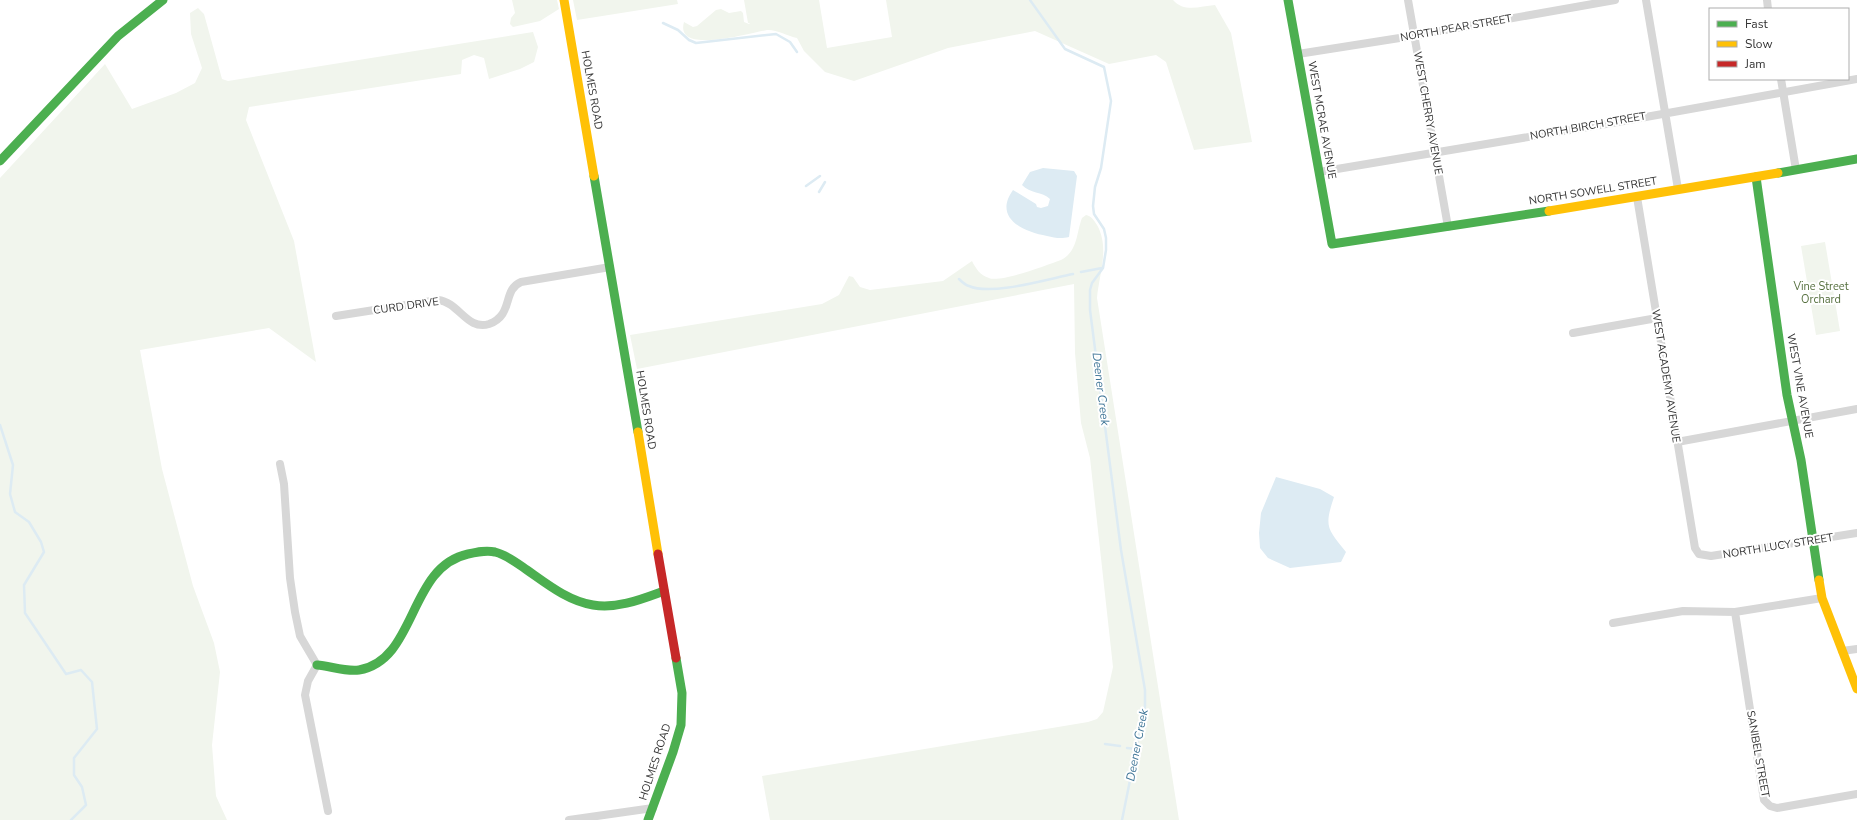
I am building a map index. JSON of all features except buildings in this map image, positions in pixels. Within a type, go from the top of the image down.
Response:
[{"type":"street","points":[[0,161],[118,36],[163,0]]},
{"type":"street","name":"HOLMES ROAD","points":[[564,0],[682,694],[681,725],[673,752],[648,820]]},
{"type":"street","name":"WEST MCRAE AVENUE","points":[[1288,0],[1332,244]]},
{"type":"street","name":"WEST CHERRY AVENUE","points":[[1408,0],[1448,226]]},
{"type":"street","name":"NORTH PEAR STREET","points":[[1298,54],[1615,0]]},
{"type":"street","points":[[1646,0],[1678,189]]},
{"type":"street","name":"NORTH BIRCH STREET","points":[[1319,172],[1618,122],[1666,112],[1857,79]]},
{"type":"street","points":[[1780,80],[1796,170]]},
{"type":"street","name":"NORTH SOWELL STREET","points":[[1332,244],[1637,197],[1857,159]]},
{"type":"street","name":"WEST VINE AVENUE","points":[[1756,177],[1787,395],[1801,460],[1822,598],[1857,689]]},
{"type":"street","name":"WEST ACADEMY AVENUE","points":[[1637,197],[1692,540],[1695,548],[1700,554]]},
{"type":"street","name":"CURD DRIVE","points":[[336,316],[438,300],[447,303],[470,322],[476,324],[487,324],[503,314],[507,307],[512,287],[515,284],[610,267]]},
{"type":"street","points":[[1573,333],[1656,318]]},
{"type":"street","points":[[1676,442],[1857,409]]},
{"type":"street","points":[[280,464],[284,484],[290,578],[295,612],[300,636],[317,665]]},
{"type":"street","name":"NORTH LUCY STREET","points":[[1700,554],[1711,556],[1857,533]]},
{"type":"street","points":[[317,665],[358,670],[380,661],[388,654],[396,642],[431,579],[444,564],[458,556],[470,553],[488,551],[500,553],[556,590],[593,605],[621,604],[640,600],[664,591]]},
{"type":"street","points":[[1613,623],[1683,611],[1735,612],[1822,598]]},
{"type":"street","name":"SANIBEL STREET","points":[[1735,612],[1764,800],[1770,806],[1777,808],[1857,794]]},
{"type":"street","points":[[1842,651],[1857,649]]},
{"type":"street","points":[[317,665],[308,680],[305,695],[328,811]]},
{"type":"street","points":[[569,820],[653,808]]},
{"type":"green space","points":[[512,0],[557,0],[559,9],[540,21],[513,27],[510,24],[511,18],[515,13]]},
{"type":"green space","points":[[573,0],[677,0],[678,4],[577,20]]},
{"type":"green space","points":[[744,0],[819,0],[827,48],[892,37],[886,0],[1173,0],[1177,4],[1187,8],[1215,5],[1231,33],[1252,142],[1194,150],[1166,62],[1156,55],[1109,64],[1035,31],[948,48],[854,81],[825,72],[804,51],[797,38],[778,32],[767,30],[717,40],[702,40],[691,38],[684,32],[684,22],[693,27],[697,26],[716,10],[721,9],[729,13],[741,11],[743,13],[744,22],[749,24]]},
{"type":"green space","points":[[198,8],[204,14],[222,79],[228,81],[533,32],[538,47],[534,62],[520,69],[489,79],[484,58],[474,55],[462,60],[461,74],[249,107],[246,120],[294,241],[316,362],[269,328],[140,350],[162,469],[193,586],[214,643],[220,672],[212,745],[216,796],[227,820],[0,820],[0,178],[105,64],[132,109],[176,93],[195,83],[202,68],[191,34],[190,13]]},
{"type":"green space","points":[[1086,215],[1092,218],[1097,225],[1103,243],[1103,261],[1097,298],[1179,820],[770,820],[762,776],[1088,722],[1097,719],[1103,712],[1113,667],[1090,458],[1081,423],[1075,353],[1074,284],[637,369],[630,335],[822,304],[839,295],[849,276],[853,277],[860,287],[870,290],[943,281],[972,261],[975,267],[983,275],[989,278],[995,279],[1013,276],[1061,260],[1067,256],[1074,247],[1082,218]]},
{"type":"green space","name":"Vine Street Orchard","points":[[1825,242],[1840,331],[1816,335],[1801,246]]},
{"type":"shaded area","points":[[1043,168],[1074,171],[1077,176],[1069,237],[1055,238],[1029,231],[1020,227],[1009,216],[1006,208],[1013,190],[1036,204],[1037,207],[1041,208],[1048,206],[1050,199],[1047,196],[1029,190],[1022,185],[1030,172]]},
{"type":"shaded area","points":[[1276,477],[1320,489],[1334,497],[1328,521],[1331,532],[1346,552],[1341,562],[1290,568],[1268,558],[1260,548],[1259,533],[1261,513]]},
{"type":"waterway","name":"Deener Creek","points":[[1030,0],[1065,49],[1104,67],[1111,101],[1101,168],[1095,187],[1093,206],[1094,214],[1104,229],[1106,250],[1103,268],[1092,283],[1090,290],[1090,310],[1121,550],[1145,690],[1145,706],[1122,820]]},
{"type":"waterway","points":[[663,23],[678,30],[689,40],[696,43],[776,34],[790,42],[797,52]]},
{"type":"waterway","points":[[806,186],[820,176]]},
{"type":"waterway","points":[[819,192],[825,182]]},
{"type":"waterway","points":[[1081,272],[1102,268]]},
{"type":"waterway","points":[[959,279],[969,286],[979,289],[991,289],[1020,286],[1073,274]]},
{"type":"waterway","points":[[0,425],[13,465],[10,494],[15,512],[29,522],[41,542],[44,552],[24,585],[25,613],[66,674],[81,670],[92,682],[97,729],[74,758],[74,775],[82,787],[86,805],[71,820]]},
{"type":"waterway","points":[[1105,744],[1120,746]]},
{"type":"waterway","points":[[1127,748],[1137,749]]},
{"type":"traffic: fast","points":[[0,161],[118,36],[163,0]]},
{"type":"traffic: fast","points":[[1288,0],[1332,244],[1549,211]]},
{"type":"traffic: fast","points":[[1778,173],[1857,159]]},
{"type":"traffic: fast","points":[[594,176],[638,432]]},
{"type":"traffic: fast","points":[[1756,177],[1787,395],[1801,460],[1819,580]]},
{"type":"traffic: fast","points":[[317,665],[343,670],[359,670],[378,663],[392,649],[403,632],[422,594],[434,576],[448,562],[471,553],[488,551],[504,555],[566,596],[593,605],[612,606],[638,600],[664,591]]},
{"type":"traffic: fast","points":[[648,820],[673,752],[681,725],[682,693],[676,658]]},
{"type":"traffic: slow","points":[[564,0],[594,176]]},
{"type":"traffic: slow","points":[[1549,211],[1778,173]]},
{"type":"traffic: slow","points":[[638,432],[658,554]]},
{"type":"traffic: slow","points":[[1819,580],[1822,598],[1857,689]]},
{"type":"traffic: jam","points":[[658,554],[676,658]]}]
